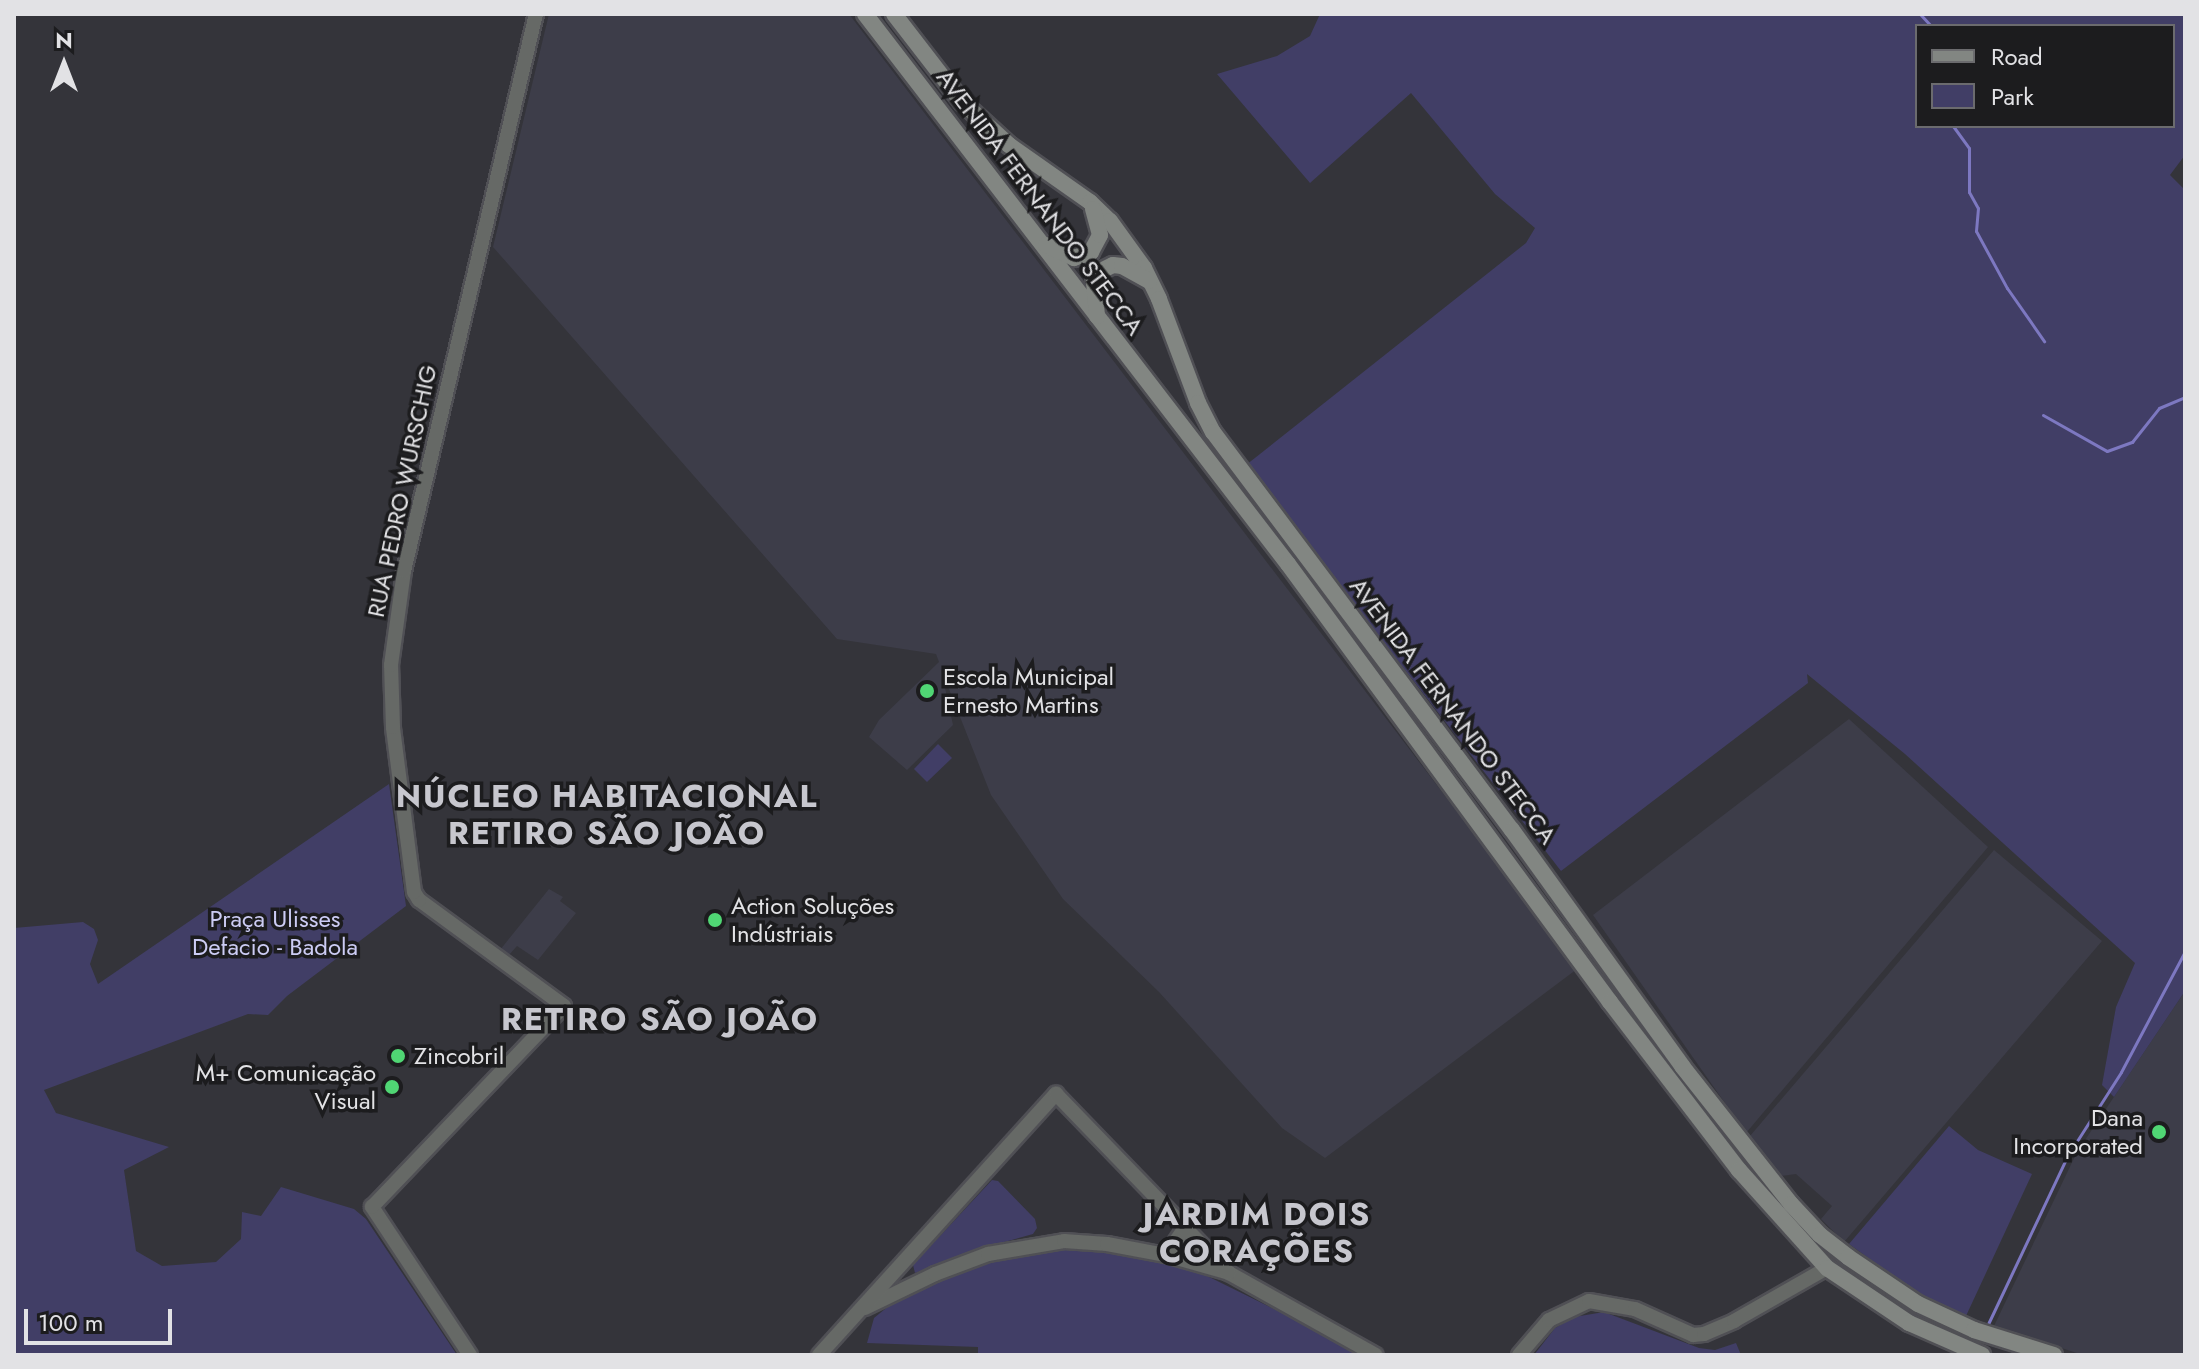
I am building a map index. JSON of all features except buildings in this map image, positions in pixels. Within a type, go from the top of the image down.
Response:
[{"type":"main road","name":"AVENIDA FERNANDO STECCA","points":[[865,14],[1288,564],[1610,1002],[1739,1170],[1812,1256],[1827,1268],[1909,1323],[1982,1355]]},
{"type":"main road","name":"AVENIDA FERNANDO STECCA","points":[[894,14],[962,102],[1009,145],[1090,202],[1110,221],[1151,282],[1198,403],[1213,432],[1450,745],[1753,1160],[1820,1235],[1878,1280],[1918,1304],[1974,1330],[2054,1355]]},
{"type":"main road","points":[[1038,239],[1067,256],[1083,257],[1091,252],[1100,230],[1090,202]]},
{"type":"main road","points":[[1097,317],[1094,283],[1106,268],[1122,266],[1151,282]]},
{"type":"main road","points":[[1610,1002],[1624,994],[1649,1018]]},
{"type":"main road","points":[[1820,1235],[1825,1245],[1827,1268]]},
{"type":"street","name":"RUA PEDRO WURSCHIG","points":[[470,1355],[372,1207],[564,1006],[419,900],[414,892],[393,727],[392,681],[396,618],[404,571],[536,14]]},
{"type":"street","points":[[819,1355],[1056,1094],[1229,1273]]},
{"type":"street","points":[[1166,1255],[1184,1229]]},
{"type":"street","points":[[858,1312],[916,1283],[988,1254],[1064,1241],[1166,1255],[1229,1273],[1376,1355]]},
{"type":"street","points":[[902,1264],[916,1283]]},
{"type":"street","points":[[1519,1355],[1549,1320],[1589,1301],[1635,1309],[1693,1335],[1704,1334],[1734,1321],[1827,1268]]},
{"type":"shaded area","points":[[549,14],[849,14],[1577,969],[1325,1158],[1282,1128],[1159,992],[1063,899],[991,795],[941,669],[953,725],[907,770],[869,737],[879,720],[939,662],[936,654],[837,639],[493,247]]},
{"type":"shaded area","points":[[1849,719],[1988,847],[1746,1133],[1593,915]]},
{"type":"shaded area","points":[[1994,850],[2102,941],[1844,1242],[1821,1219],[1832,1206],[1796,1174],[1781,1176],[1750,1136]]},
{"type":"shaded area","points":[[549,889],[563,897],[560,901],[576,913],[538,960],[517,946],[509,955],[500,950]]},
{"type":"shaded area","points":[[2185,991],[2185,1355],[2083,1355],[1994,1326],[2077,1152]]},
{"type":"green space","points":[[1320,14],[2185,14],[2185,155],[2170,175],[2185,190],[2185,991],[2114,1097],[2102,1085],[2116,1007],[2135,963],[1905,754],[1807,674],[1808,683],[1561,871],[1246,465],[1526,243],[1535,228],[1495,194],[1411,93],[1310,183],[1217,74],[1277,56],[1310,36]]},
{"type":"green space","points":[[938,744],[952,758],[927,782],[914,769]]},
{"type":"green space","name":"Praça Ulisses Defacio - Badola","points":[[389,784],[406,906],[287,996],[268,1015],[248,1014],[44,1090],[56,1113],[169,1147],[124,1170],[136,1251],[162,1266],[216,1262],[241,1239],[242,1212],[261,1216],[281,1187],[354,1209],[366,1219],[457,1355],[14,1355],[14,928],[83,922],[94,929],[98,940],[90,964],[98,984]]},
{"type":"green space","points":[[1949,1126],[1978,1150],[2032,1174],[1966,1316],[1914,1291],[1849,1244]]},
{"type":"green space","points":[[992,1180],[998,1181],[1035,1219],[1037,1228],[1033,1234],[979,1249],[915,1273],[913,1265]]},
{"type":"green space","points":[[1078,1247],[1129,1253],[1191,1268],[1367,1355],[978,1355],[978,1347],[867,1343],[874,1318],[901,1296],[988,1259]]},
{"type":"green space","points":[[1604,1312],[1699,1348],[1715,1350],[1736,1343],[1741,1355],[1534,1355],[1555,1328],[1574,1317]]},
{"type":"waterway","points":[[1920,14],[1929,24]]},
{"type":"waterway","points":[[1954,128],[1969,148],[1969,192],[1978,208],[1976,231],[2007,288],[2044,341]]},
{"type":"waterway","points":[[2043,415],[2107,451],[2132,442],[2159,408],[2185,397]]},
{"type":"waterway","points":[[1988,1324],[2068,1155],[2121,1072],[2185,951]]},
{"type":"place","name":"Escola Municipal Ernesto Martins","points":[[927,691]]},
{"type":"place","name":"Action Soluções Indústriais","points":[[715,920]]},
{"type":"place","name":"Zincobril","points":[[398,1056]]},
{"type":"place","name":"M+ Comunicação Visual","points":[[392,1087]]},
{"type":"place","name":"Dana Incorporated","points":[[2159,1132]]},
{"type":"district","name":"NÚCLEO HABITACIONAL RETIRO SÃO JOÃO","points":[[607,816]]},
{"type":"district","name":"RETIRO SÃO JOÃO","points":[[660,1019]]},
{"type":"district","name":"JARDIM DOIS CORAÇÕES","points":[[1257,1234]]}]
